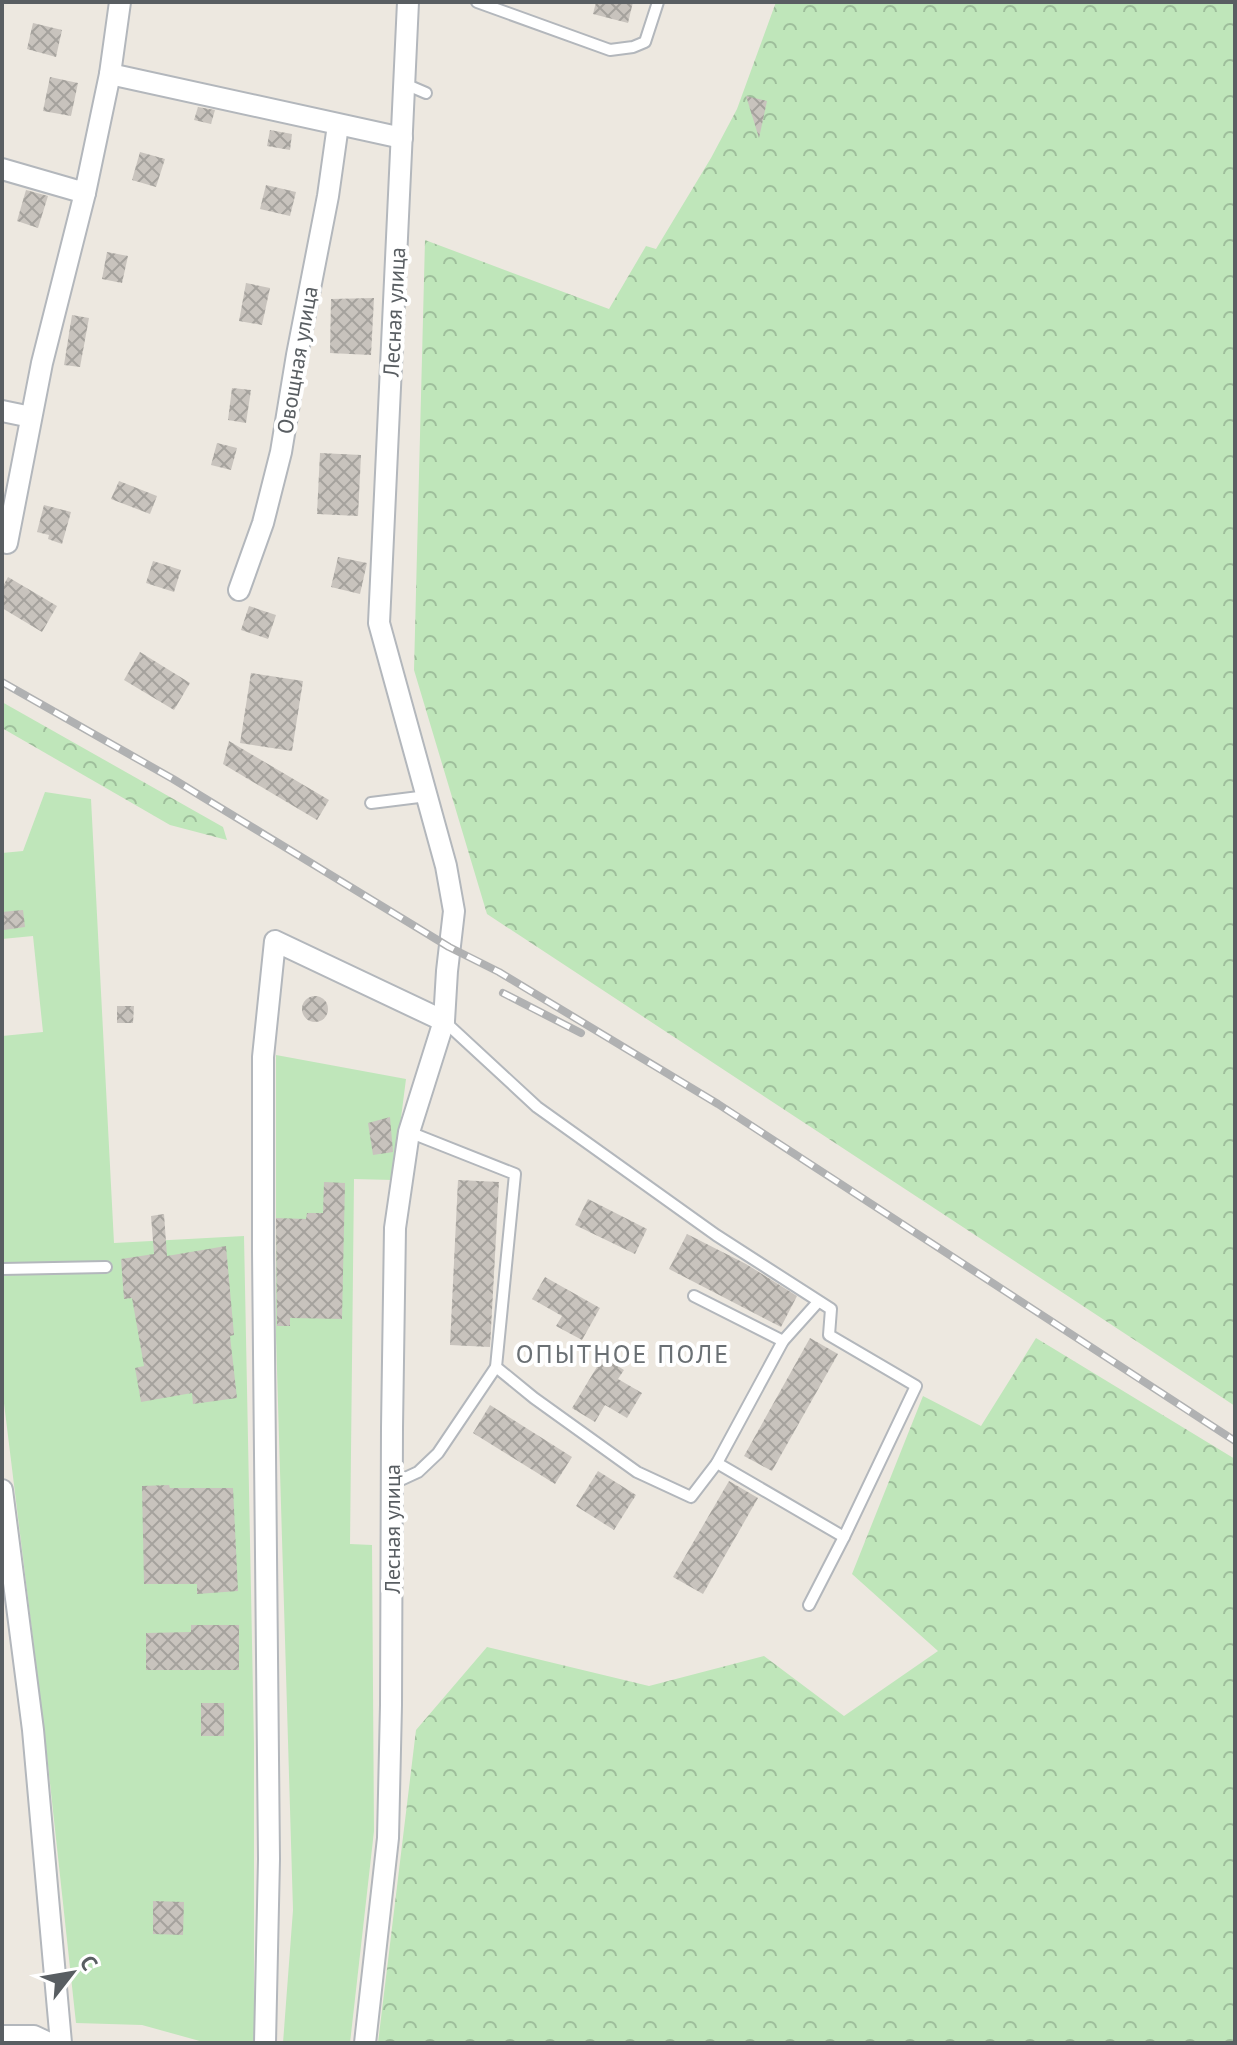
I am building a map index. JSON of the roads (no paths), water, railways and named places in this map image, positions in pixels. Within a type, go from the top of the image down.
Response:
[{"type":"street","points":[[7,543],[42,363],[85,193],[110,74],[120,2]]},
{"type":"street","name":"Лесная улица","points":[[365,2043],[388,1838],[395,1228],[409,1132],[444,1021],[454,911],[446,866],[379,623],[408,2]]},
{"type":"street","points":[[110,74],[402,138]]},
{"type":"street","name":"Овощная улица","points":[[239,590],[263,523],[281,452],[338,125]]},
{"type":"street","points":[[2,169],[85,193]]},
{"type":"street","points":[[2,411],[31,417]]},
{"type":"street","points":[[265,2043],[269,1859],[263,1057],[275,941],[444,1021]]},
{"type":"street","points":[[2,1490],[33,1730],[61,2043]]},
{"type":"street","points":[[2,2036],[34,2036],[49,2043]]},
{"type":"lane","points":[[477,2],[610,50],[645,42],[658,2]]},
{"type":"lane","points":[[405,84],[426,93]]},
{"type":"lane","points":[[371,803],[427,796]]},
{"type":"lane","points":[[444,1021],[537,1107],[716,1235],[831,1309],[829,1335],[916,1386],[809,1605]]},
{"type":"lane","points":[[392,1484],[418,1472],[438,1453],[496,1367],[515,1174],[409,1132]]},
{"type":"lane","points":[[2,1269],[106,1267]]},
{"type":"lane","points":[[694,1296],[783,1341]]},
{"type":"lane","points":[[496,1367],[637,1472],[691,1497],[717,1463],[783,1341],[818,1302]]},
{"type":"lane","points":[[717,1463],[844,1537]]},
{"type":"railway","points":[[2,682],[173,779],[449,947],[499,972],[718,1104],[1235,1441]]},
{"type":"railway","points":[[503,993],[581,1033]]},
{"type":"district","name":"ОПЫТНОЕ ПОЛЕ","points":[[623,1353]]}]
